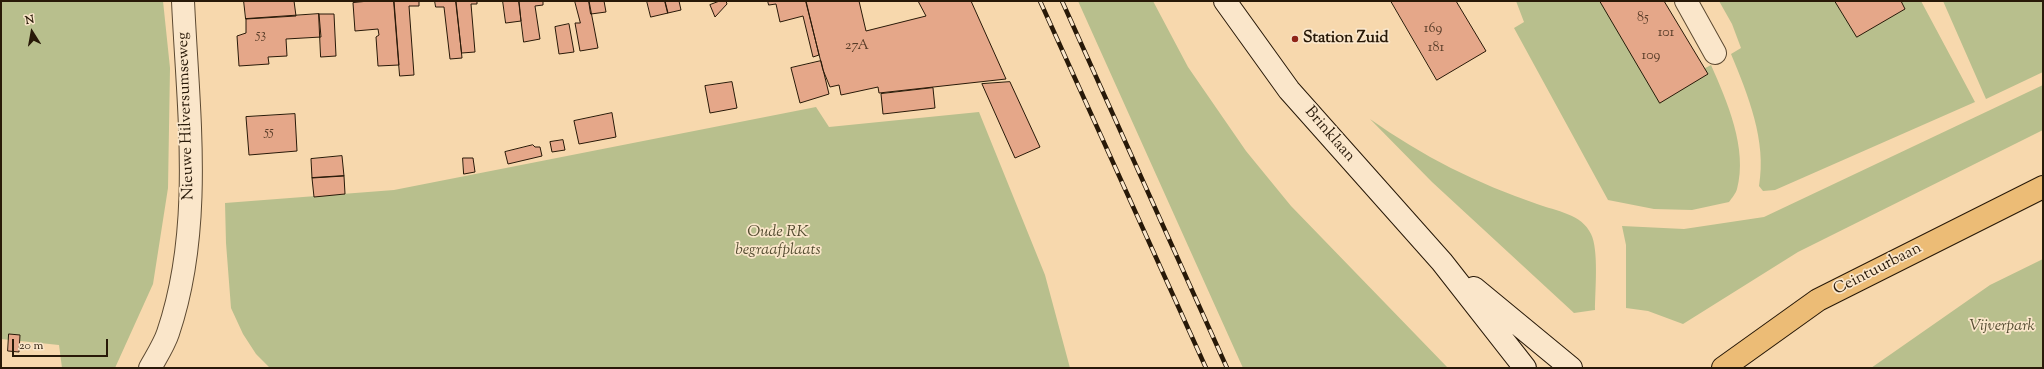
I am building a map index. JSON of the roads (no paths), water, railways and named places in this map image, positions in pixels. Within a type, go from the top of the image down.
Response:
[{"type":"main road","name":"Nieuwe Hilversumseweg","points":[[150,368],[168,334],[184,274],[191,193],[183,1]]},
{"type":"main road","name":"Brinklaan","points":[[1225,1],[1289,90],[1442,262],[1525,368]]},
{"type":"main road","points":[[1686,1],[1715,53]]},
{"type":"main road","name":"Ceintuurbaan","points":[[1723,368],[1818,300],[2043,187]]},
{"type":"main road","name":"Brinklaan","points":[[1442,262],[1571,368]]},
{"type":"railway","points":[[1040,1],[1206,368]]},
{"type":"railway","points":[[1062,1],[1227,368]]},
{"type":"place","name":"Station Zuid","points":[[1295,39]]},
{"type":"park label","name":"Oude RK begraafplaats","points":[[778,242]]},
{"type":"park label","name":"Vijverpark","points":[[2002,327]]}]
